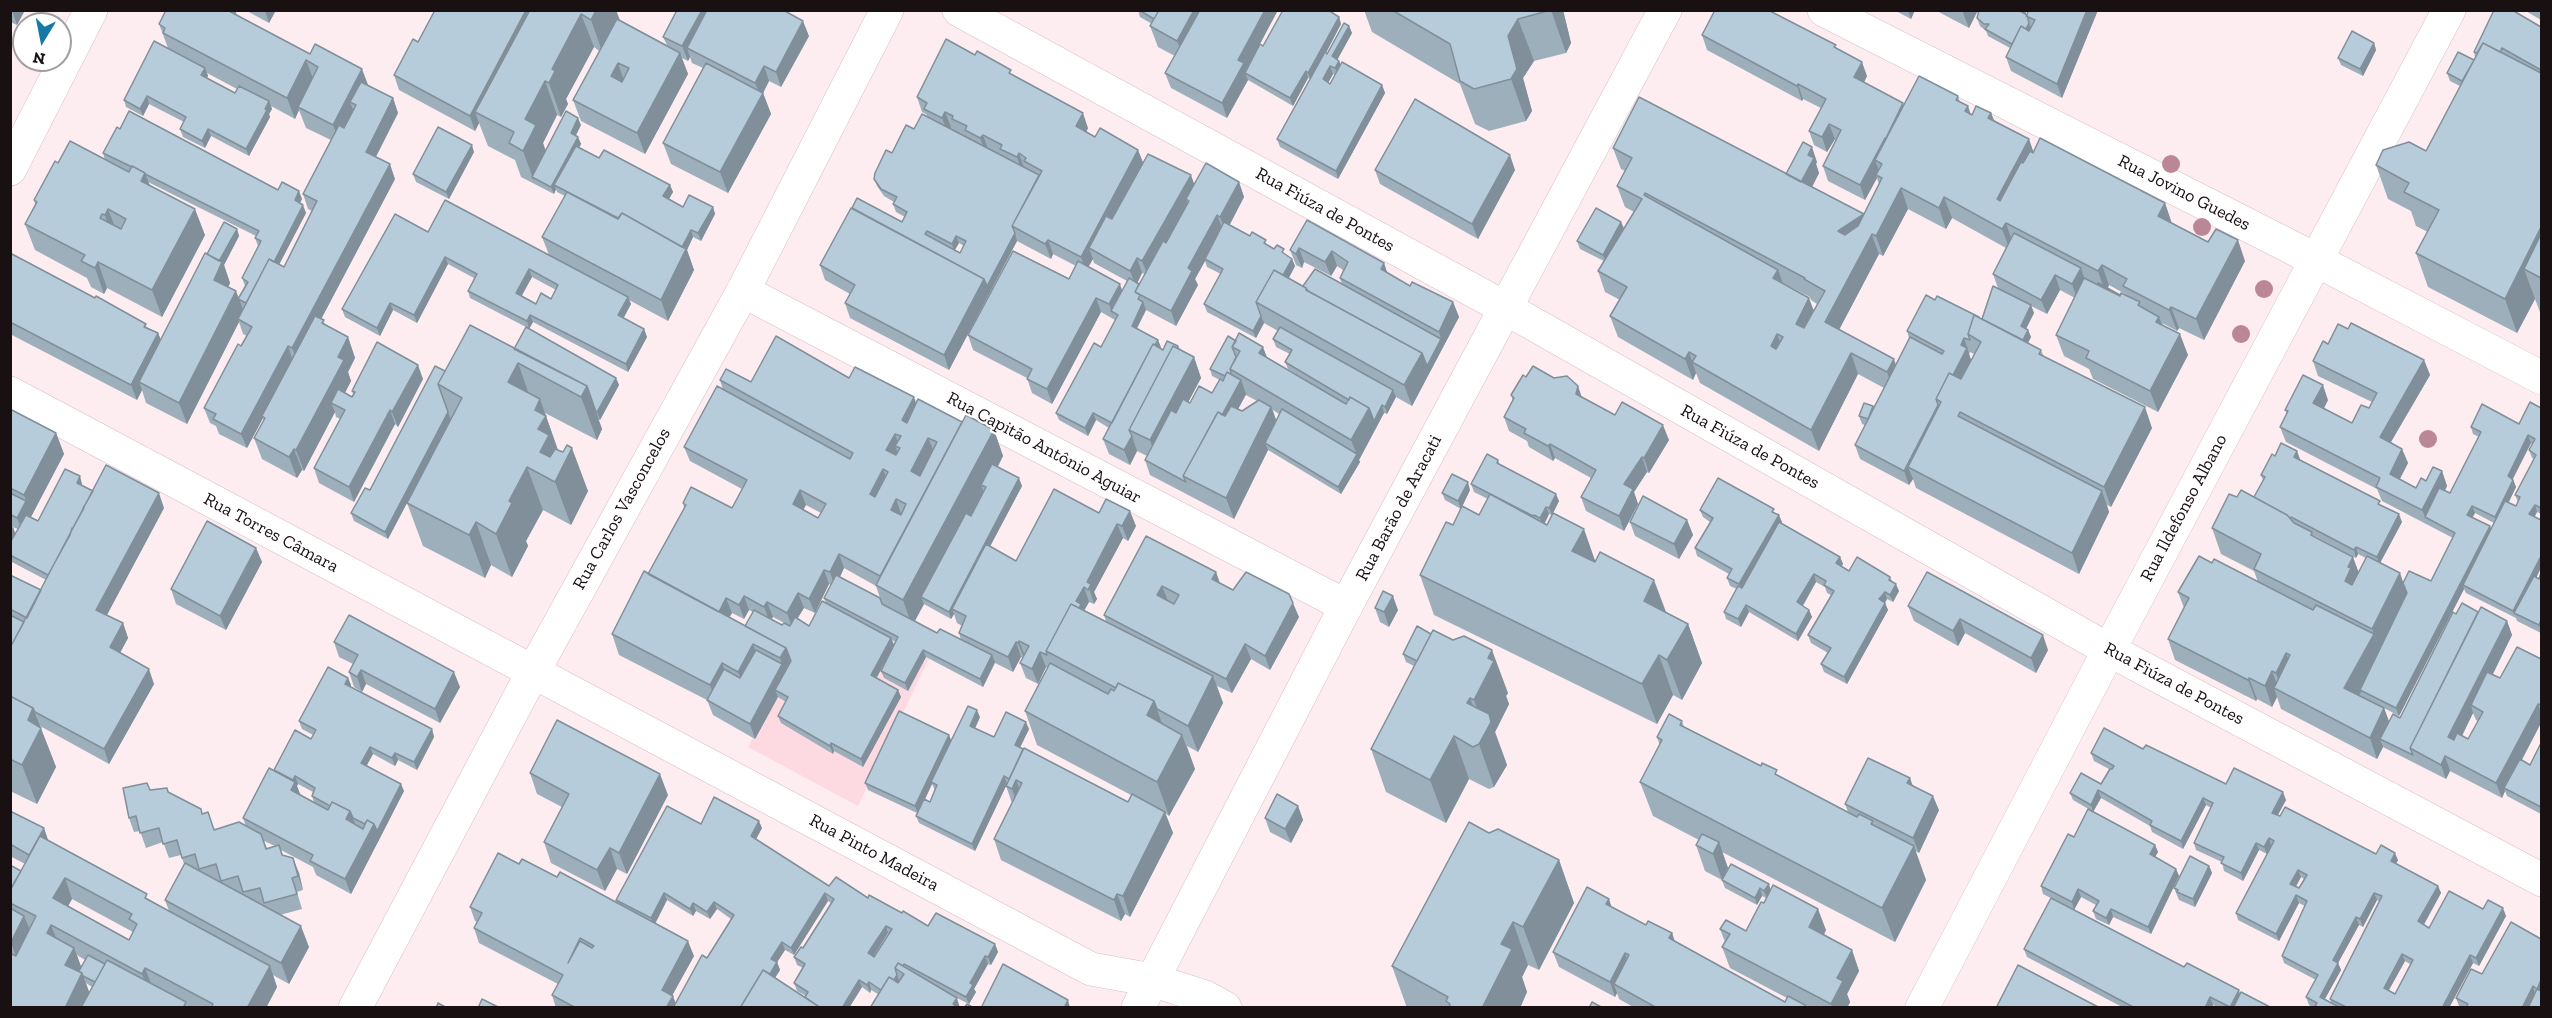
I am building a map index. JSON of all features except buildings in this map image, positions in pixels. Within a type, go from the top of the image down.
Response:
[{"type":"street","points":[[10,169],[91,10]]},
{"type":"street","name":"Rua Fiúza de Pontes","points":[[959,10],[1507,309],[2109,650],[2541,880]]},
{"type":"street","name":"Rua Barão de Aracati","points":[[1145,994],[1346,606],[1665,10]]},
{"type":"street","name":"Rua Jovino Guedes","points":[[1824,10],[2317,261],[2541,378]]},
{"type":"street","name":"Rua Ildefonso Albano","points":[[1923,1008],[2109,650],[2449,10]]},
{"type":"street","name":"Rua Carlos Vasconcelos","points":[[355,1008],[533,672],[743,291],[884,12]]},
{"type":"street","name":"Rua Capitão Antônio Aguiar","points":[[743,291],[1346,606]]},
{"type":"street","name":"Rua Torres Câmara","points":[[10,393],[533,672]]},
{"type":"street","name":"Rua Pinto Madeira","points":[[533,672],[1091,969],[1145,994],[1205,997],[1225,1008]]},
{"type":"shaded area","points":[[835,578],[941,634],[858,806],[748,747]]}]
